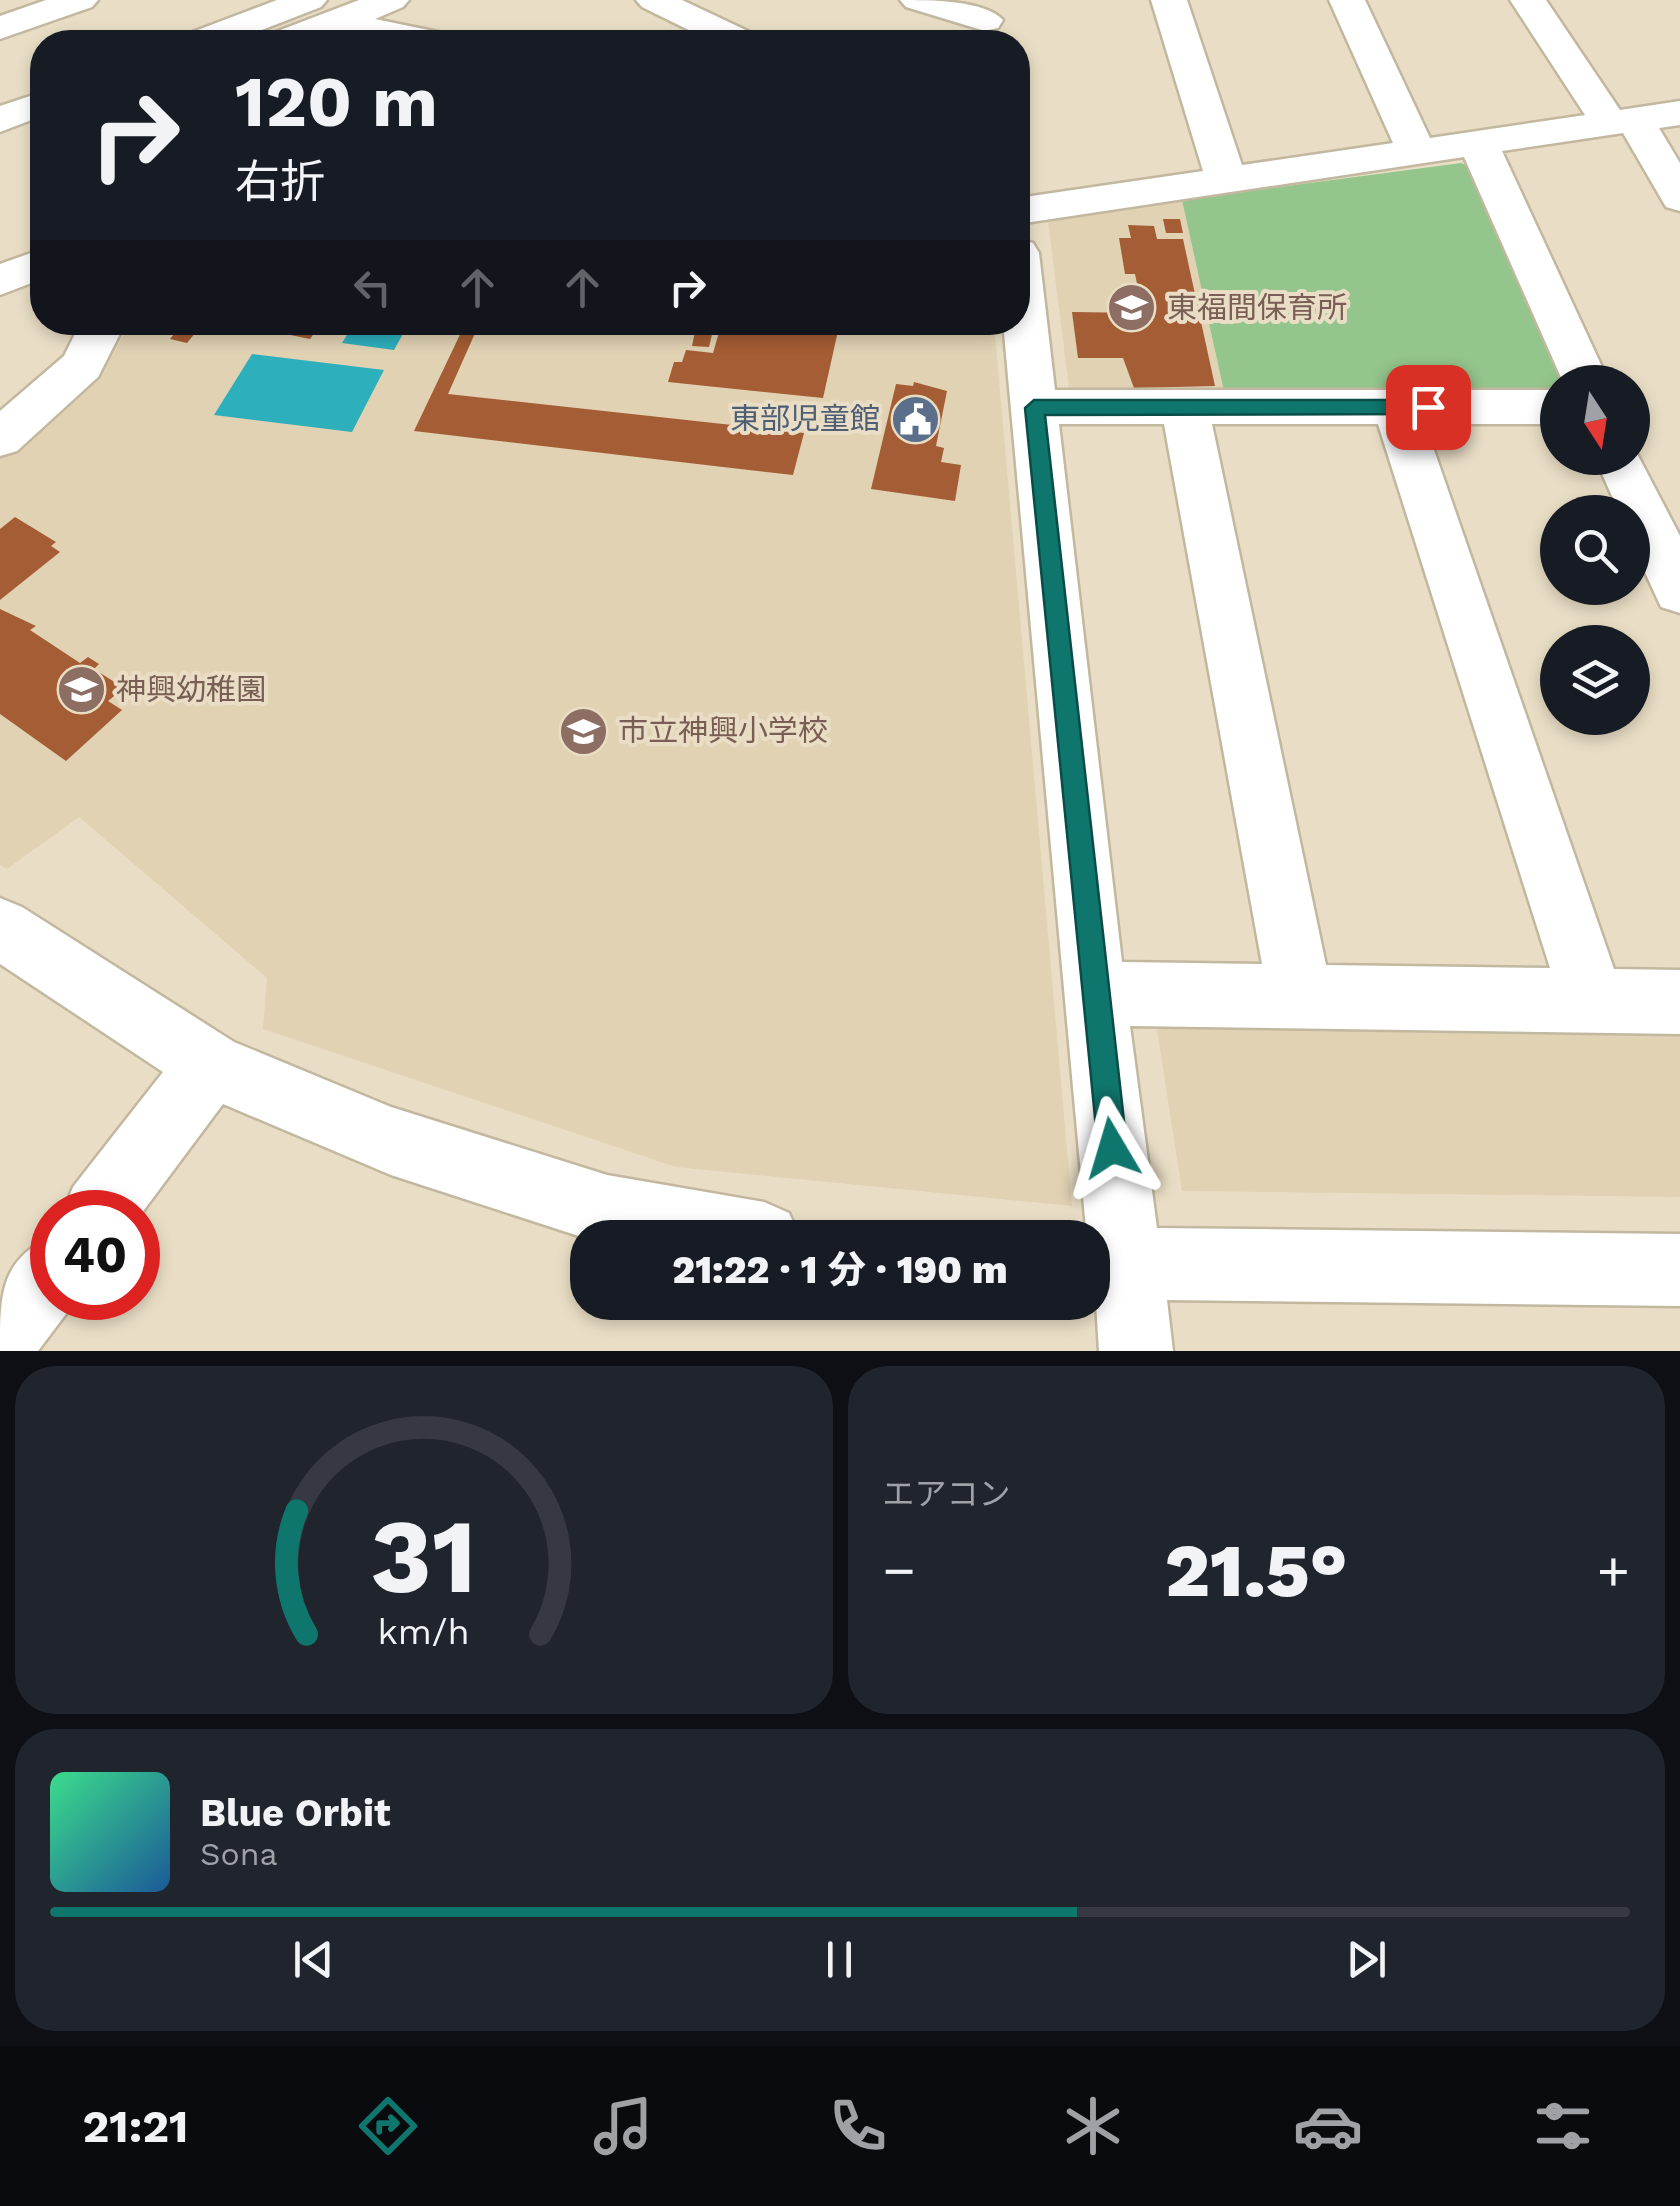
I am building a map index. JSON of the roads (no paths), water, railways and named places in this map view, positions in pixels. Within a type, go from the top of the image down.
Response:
[{"type":"street","points":[[0,28],[80,0]]},
{"type":"street","points":[[249,30],[391,0]]},
{"type":"street","points":[[654,0],[716,30]]},
{"type":"street","points":[[918,0],[984,21]]},
{"type":"street","points":[[1169,0],[1185,40],[1226,180]]},
{"type":"street","points":[[1347,0],[1418,152]]},
{"type":"street","points":[[1528,0],[1680,198]]},
{"type":"street","points":[[298,30],[318,13]]},
{"type":"street","points":[[318,13],[381,30]]},
{"type":"street","points":[[0,120],[30,109]]},
{"type":"street","points":[[1030,209],[1680,113]]},
{"type":"street","points":[[0,149],[30,138]]},
{"type":"street","points":[[1478,143],[1578,365]]},
{"type":"street","points":[[0,280],[30,267]]},
{"type":"street","points":[[0,438],[82,366],[98,335]]},
{"type":"street","points":[[1026,335],[1094,994],[1107,1220]]},
{"type":"street","points":[[1396,407],[1592,1000]]},
{"type":"street","points":[[1034,408],[1540,408]]},
{"type":"street","points":[[1185,408],[1300,996]]},
{"type":"street","points":[[1631,475],[1663,519],[1680,592]]},
{"type":"street","points":[[0,928],[211,1065],[391,1140],[607,1210],[663,1220]]},
{"type":"street","points":[[1094,994],[1680,1002]]},
{"type":"street","points":[[115,1190],[211,1065]]},
{"type":"street","points":[[1136,1351],[1110,1263],[1680,1270]]},
{"type":"street","points":[[0,1340],[30,1301]]},
{"type":"water","points":[[347,335],[402,335],[394,350],[342,343]]},
{"type":"water","points":[[252,354],[384,370],[352,432],[214,415]]},
{"type":"place","name":"東福間保育所","points":[[1132,308]]},
{"type":"place","name":"東部児童館","points":[[915,419]]},
{"type":"place","name":"神興幼稚園","points":[[81,690]]},
{"type":"place","name":"市立神興小学校","points":[[583,731]]}]
